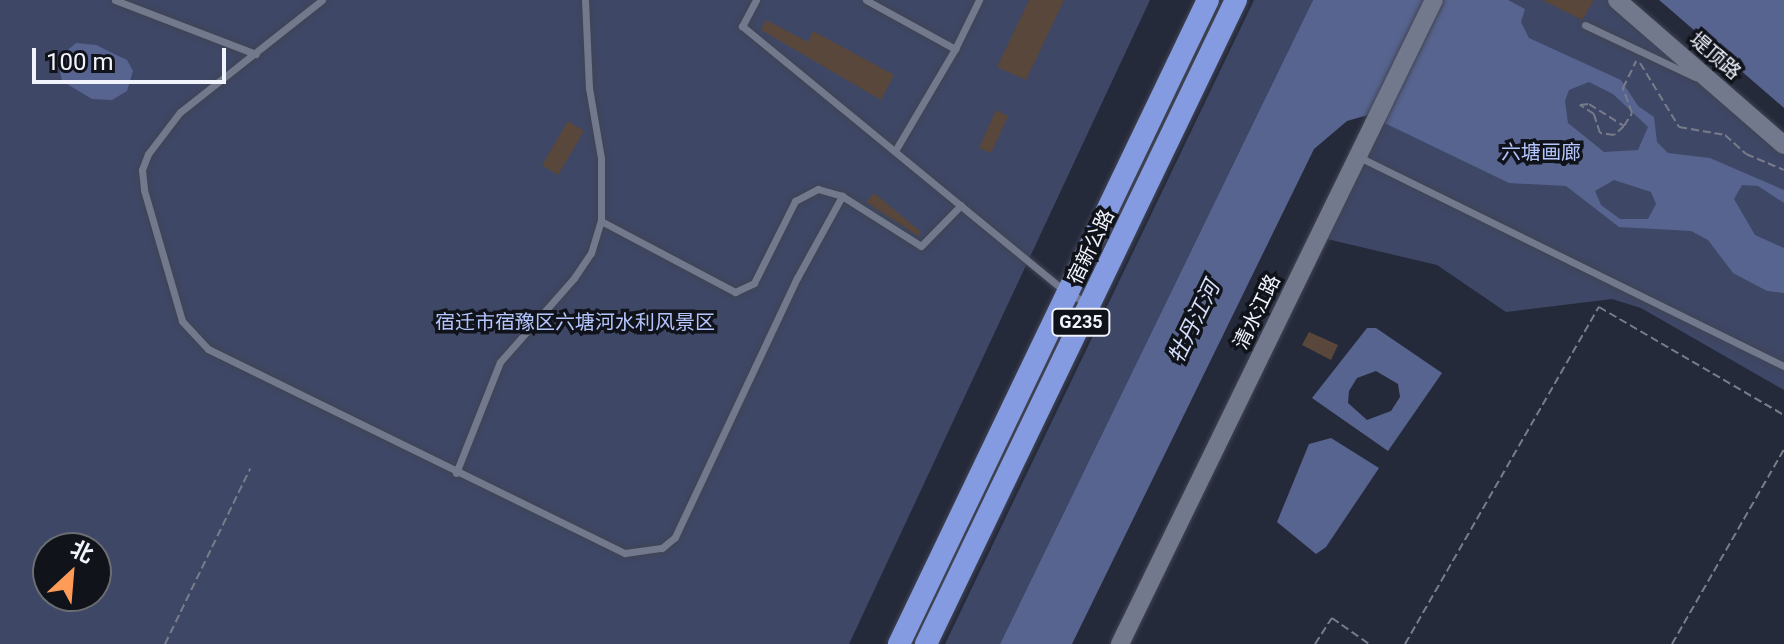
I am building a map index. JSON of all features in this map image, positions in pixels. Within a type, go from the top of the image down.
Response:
[{"type":"highway","name":"宿新公路","points":[[899,644],[1208,0]]},
{"type":"highway","name":"宿新公路","points":[[926,644],[1236,0]]},
{"type":"street","name":"清水江路","points":[[1120,644],[1434,0]]},
{"type":"street","name":"堤顶路","points":[[1617,0],[1784,145]]},
{"type":"lane","points":[[115,0],[256,54]]},
{"type":"lane","points":[[322,0],[173,120],[155,140],[142,170],[182,321],[208,349],[456,473],[625,553],[650,551],[668,544],[842,196]]},
{"type":"lane","points":[[456,473],[500,362],[574,278],[591,253],[601,221],[601,158],[589,88],[585,0]]},
{"type":"lane","points":[[756,0],[742,26],[1067,293],[1090,304]]},
{"type":"lane","points":[[866,0],[955,49]]},
{"type":"lane","points":[[895,151],[955,49],[979,0]]},
{"type":"lane","points":[[1585,25],[1639,56],[1726,94]]},
{"type":"lane","points":[[1357,157],[1784,366]]},
{"type":"lane","points":[[601,221],[735,292],[754,283],[795,201],[818,189],[842,196],[921,246],[961,205]]},
{"type":"path","points":[[1626,124],[1589,104],[1580,105],[1594,114],[1600,133],[1614,135],[1626,124],[1632,113],[1625,105],[1630,96],[1623,88],[1639,56]]},
{"type":"path","points":[[1639,56],[1679,127],[1725,135],[1746,154],[1784,170]]},
{"type":"path","points":[[1405,644],[1599,307],[1784,415]]},
{"type":"path","points":[[1672,644],[1784,449]]},
{"type":"path","points":[[165,644],[250,469]]},
{"type":"path","points":[[1315,644],[1332,618],[1369,644]]},
{"type":"green space","name":"宿迁市宿豫区六塘河水利风景区","points":[[0,0],[1150,0],[849,644],[0,644]]},
{"type":"green space","points":[[1254,0],[1313,0],[1000,644],[945,644]]},
{"type":"green space","name":"六塘画廊","points":[[1442,0],[1608,0],[1784,155],[1784,390],[1641,308],[1612,299],[1506,312],[1437,265],[1327,239]]},
{"type":"water","name":"牡丹江河","points":[[1313,0],[1508,0],[1525,9],[1521,22],[1529,38],[1621,80],[1638,106],[1654,117],[1657,142],[1668,153],[1710,158],[1784,190],[1784,203],[1758,186],[1742,185],[1734,199],[1755,235],[1784,248],[1784,293],[1767,291],[1733,273],[1708,240],[1691,231],[1619,227],[1566,186],[1509,183],[1368,115],[1347,121],[1314,149],[1072,644],[1000,644]],"holes":[[[1589,82],[1613,94],[1648,127],[1638,150],[1604,152],[1568,123],[1565,101],[1569,90]],[[1614,180],[1651,192],[1656,204],[1648,219],[1620,219],[1601,205],[1595,191]]]},
{"type":"water","points":[[1659,0],[1784,0],[1784,108],[1665,5]]},
{"type":"water","points":[[76,43],[96,45],[127,60],[133,71],[127,91],[112,100],[92,99],[62,81],[57,59]]},
{"type":"water","points":[[1367,328],[1376,328],[1442,373],[1388,451],[1312,398]],"holes":[[[1376,371],[1398,384],[1400,397],[1391,411],[1367,420],[1348,403],[1349,391],[1357,378]]]},
{"type":"water","points":[[1331,438],[1379,468],[1326,547],[1316,554],[1277,522],[1309,444]]},
{"type":"building","points":[[1029,0],[1064,0],[1026,80],[997,67]]},
{"type":"building","points":[[1542,0],[1594,0],[1582,20]]},
{"type":"building","points":[[766,20],[808,42],[813,31],[894,75],[881,100],[761,30]]},
{"type":"building","points":[[996,110],[1008,116],[991,153],[979,148]]},
{"type":"building","points":[[568,121],[584,131],[558,175],[542,165]]},
{"type":"building","points":[[874,193],[921,232],[918,236],[866,202]]},
{"type":"building","points":[[1309,332],[1338,345],[1331,360],[1302,345]]}]
